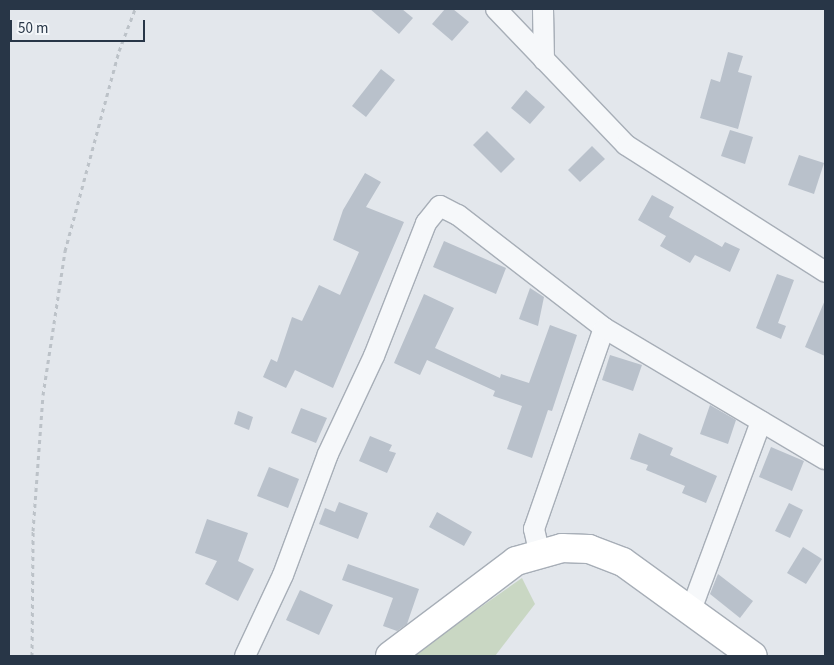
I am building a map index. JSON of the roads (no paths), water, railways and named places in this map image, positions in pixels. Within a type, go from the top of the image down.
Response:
[{"type":"street","points":[[496,9],[626,146],[825,272]]},
{"type":"street","points":[[543,9],[544,60]]},
{"type":"street","points":[[244,656],[283,575],[328,454],[374,356],[426,223],[440,206],[458,215],[604,328],[825,459]]},
{"type":"street","points":[[540,555],[534,529],[604,328]]},
{"type":"street","points":[[691,610],[761,422]]},
{"type":"street","points":[[390,656],[516,561],[562,548],[589,550],[623,562],[753,656]]}]
